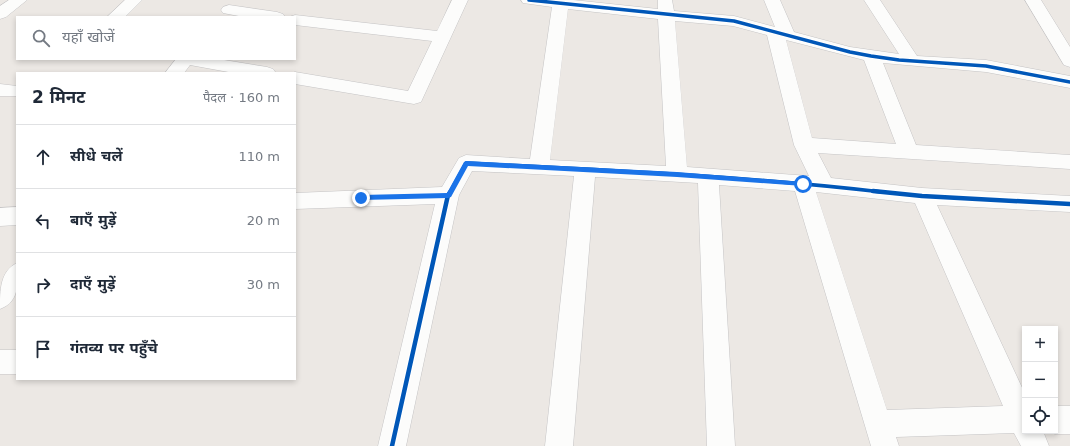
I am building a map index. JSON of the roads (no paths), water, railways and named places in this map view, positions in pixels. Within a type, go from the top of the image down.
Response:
[{"type":"street","points":[[0,14],[19,0]]},
{"type":"street","points":[[117,16],[134,0]]},
{"type":"street","points":[[296,78],[414,98],[460,0]]},
{"type":"street","points":[[529,0],[665,8],[734,21],[871,56],[912,61],[986,66],[1070,82]]},
{"type":"street","points":[[772,0],[781,34],[813,185],[881,435],[1022,424]]},
{"type":"street","points":[[872,0],[912,61]]},
{"type":"street","points":[[1033,0],[1070,61]]},
{"type":"street","points":[[539,166],[561,2]]},
{"type":"street","points":[[665,8],[677,174]]},
{"type":"street","points":[[230,9],[271,16]]},
{"type":"street","points":[[0,14],[16,17]]},
{"type":"street","points":[[296,20],[443,37]]},
{"type":"street","points":[[871,56],[909,152]]},
{"type":"street","points":[[175,72],[185,60]]},
{"type":"street","points":[[192,60],[261,72]]},
{"type":"street","points":[[804,145],[1070,162]]},
{"type":"street","points":[[392,446],[448,195],[466,163],[677,174],[813,185],[1067,209]]},
{"type":"street","points":[[559,446],[585,169]]},
{"type":"street","points":[[708,177],[721,446]]},
{"type":"street","points":[[296,201],[448,195]]},
{"type":"street","points":[[922,196],[1022,417]]},
{"type":"street","points":[[0,217],[16,216]]},
{"type":"street","points":[[0,298],[16,274]]},
{"type":"street","points":[[0,362],[16,362]]},
{"type":"street","points":[[1058,420],[1070,420]]},
{"type":"street","points":[[1030,434],[1035,446]]}]
